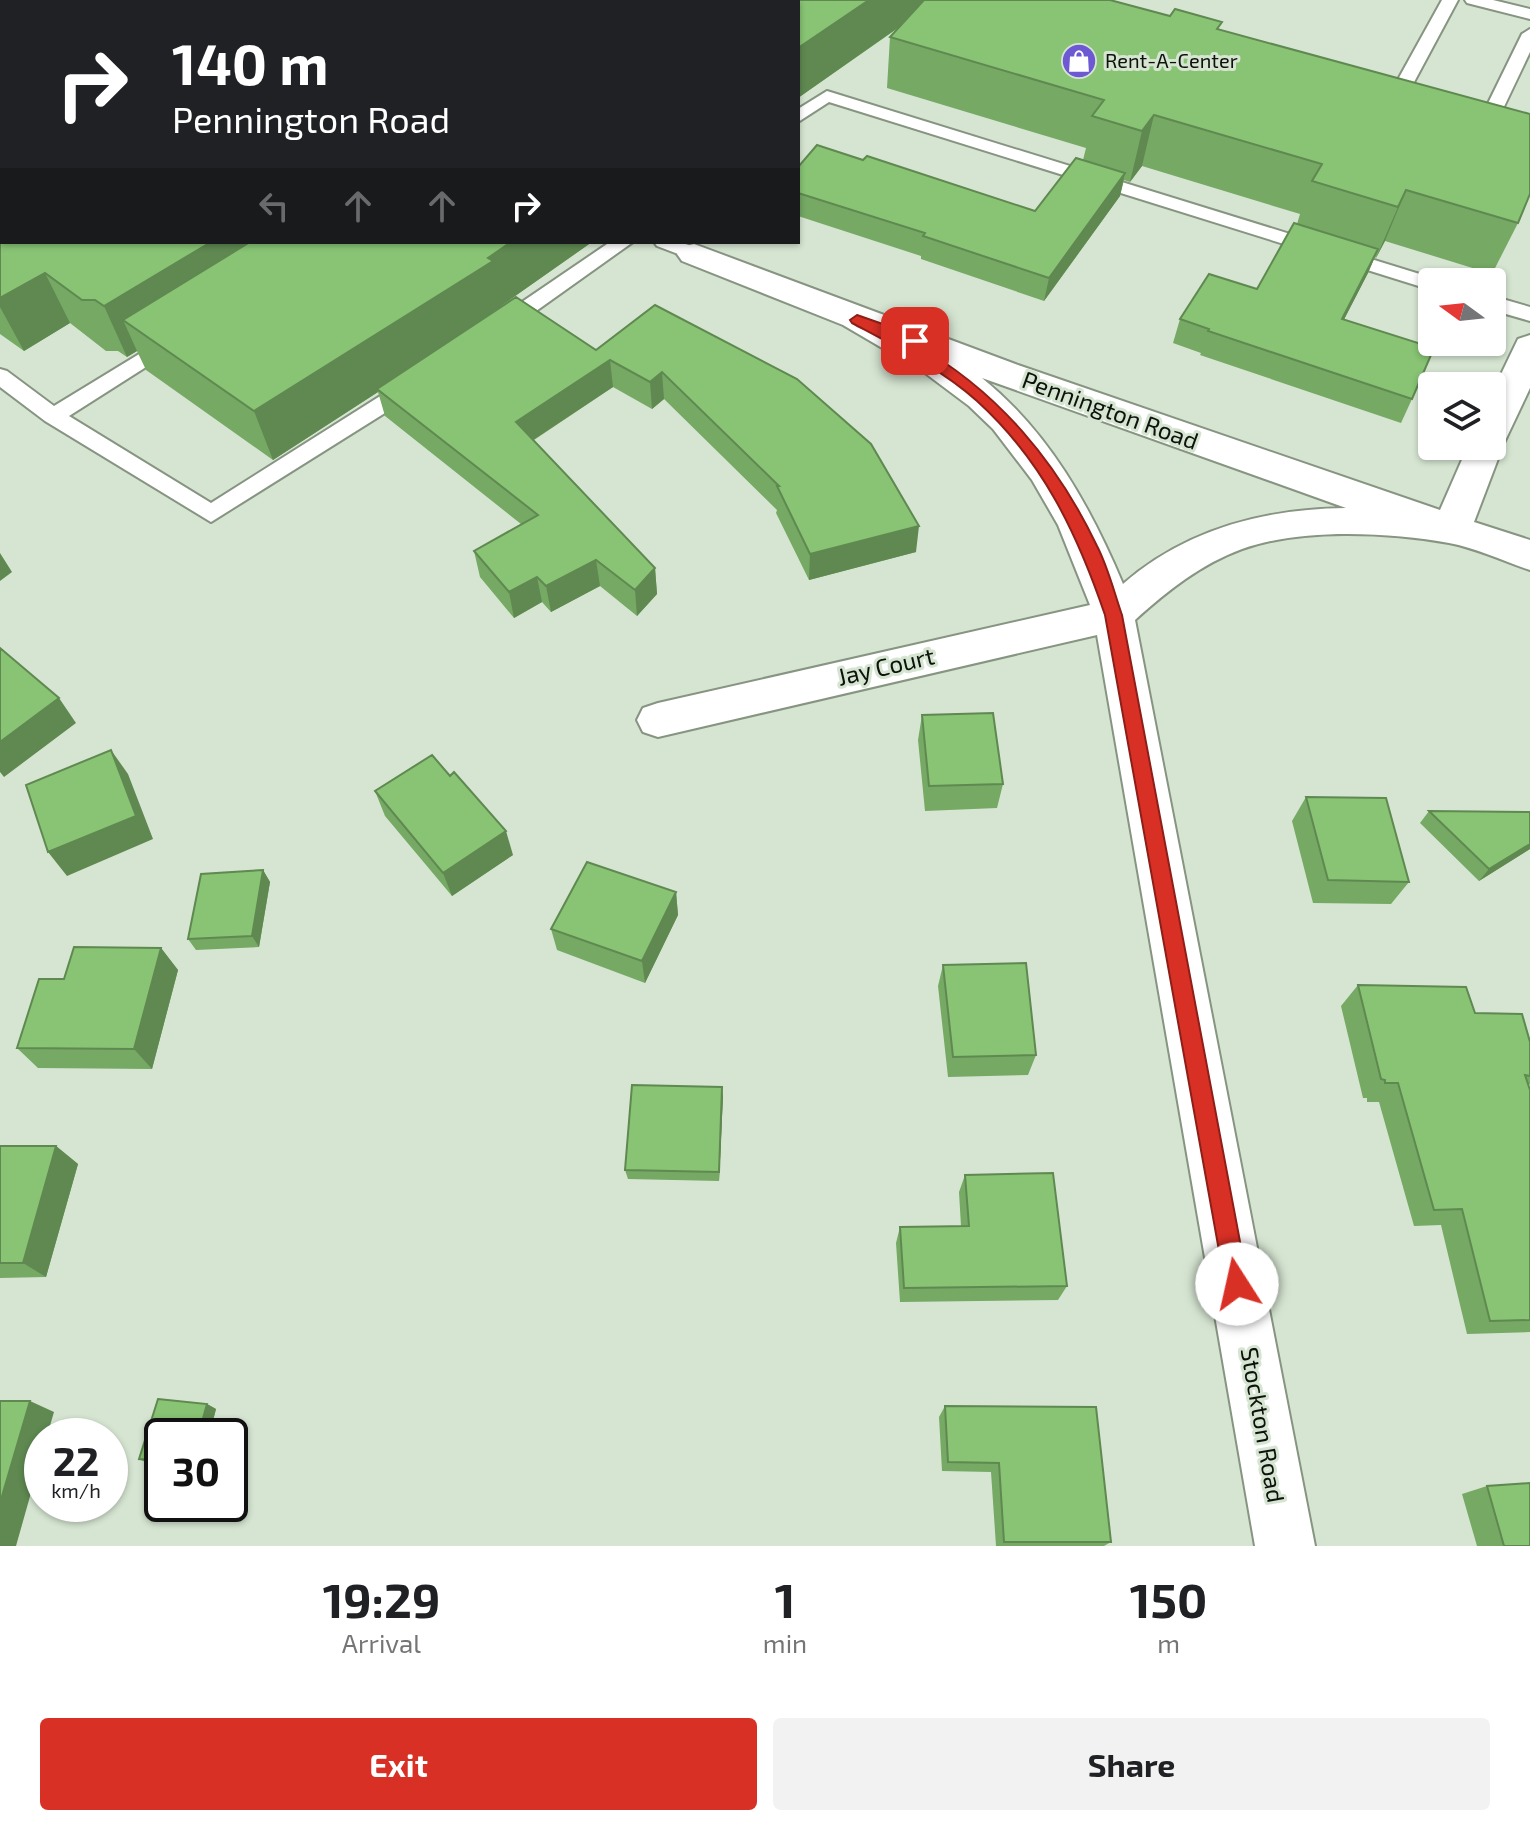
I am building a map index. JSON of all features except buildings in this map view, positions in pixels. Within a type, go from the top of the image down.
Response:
[{"type":"street","name":"Pennington Road","points":[[679,248],[857,320],[1291,477],[1530,555]]},
{"type":"street","name":"Stockton Road","points":[[857,320],[933,363],[981,396],[1011,427],[1055,483],[1090,547],[1114,615],[1285,1546]]},
{"type":"street","points":[[1506,402],[1530,347]]},
{"type":"street","points":[[1114,615],[1144,585],[1180,559],[1232,536],[1278,525],[1335,520],[1451,529],[1481,460]]},
{"type":"street","name":"Jay Court","points":[[658,720],[1114,615]]},
{"type":"lane","points":[[1387,115],[1450,0]]},
{"type":"lane","points":[[1473,0],[1530,14]]},
{"type":"lane","points":[[1463,137],[1479,141],[1530,34]]},
{"type":"lane","points":[[800,116],[827,96],[1418,280]]},
{"type":"lane","points":[[488,335],[620,244]]},
{"type":"lane","points":[[1506,307],[1530,314]]},
{"type":"lane","points":[[53,416],[186,333]]},
{"type":"lane","points":[[0,376],[53,416],[211,514],[425,378]]},
{"type":"place","name":"Rent-A-Center","points":[[1079,61]]},
{"type":"route","points":[[915,341],[857,320],[921,355],[961,382],[981,396],[1011,427],[1055,483],[1090,547],[1114,615],[1237,1284]]}]
